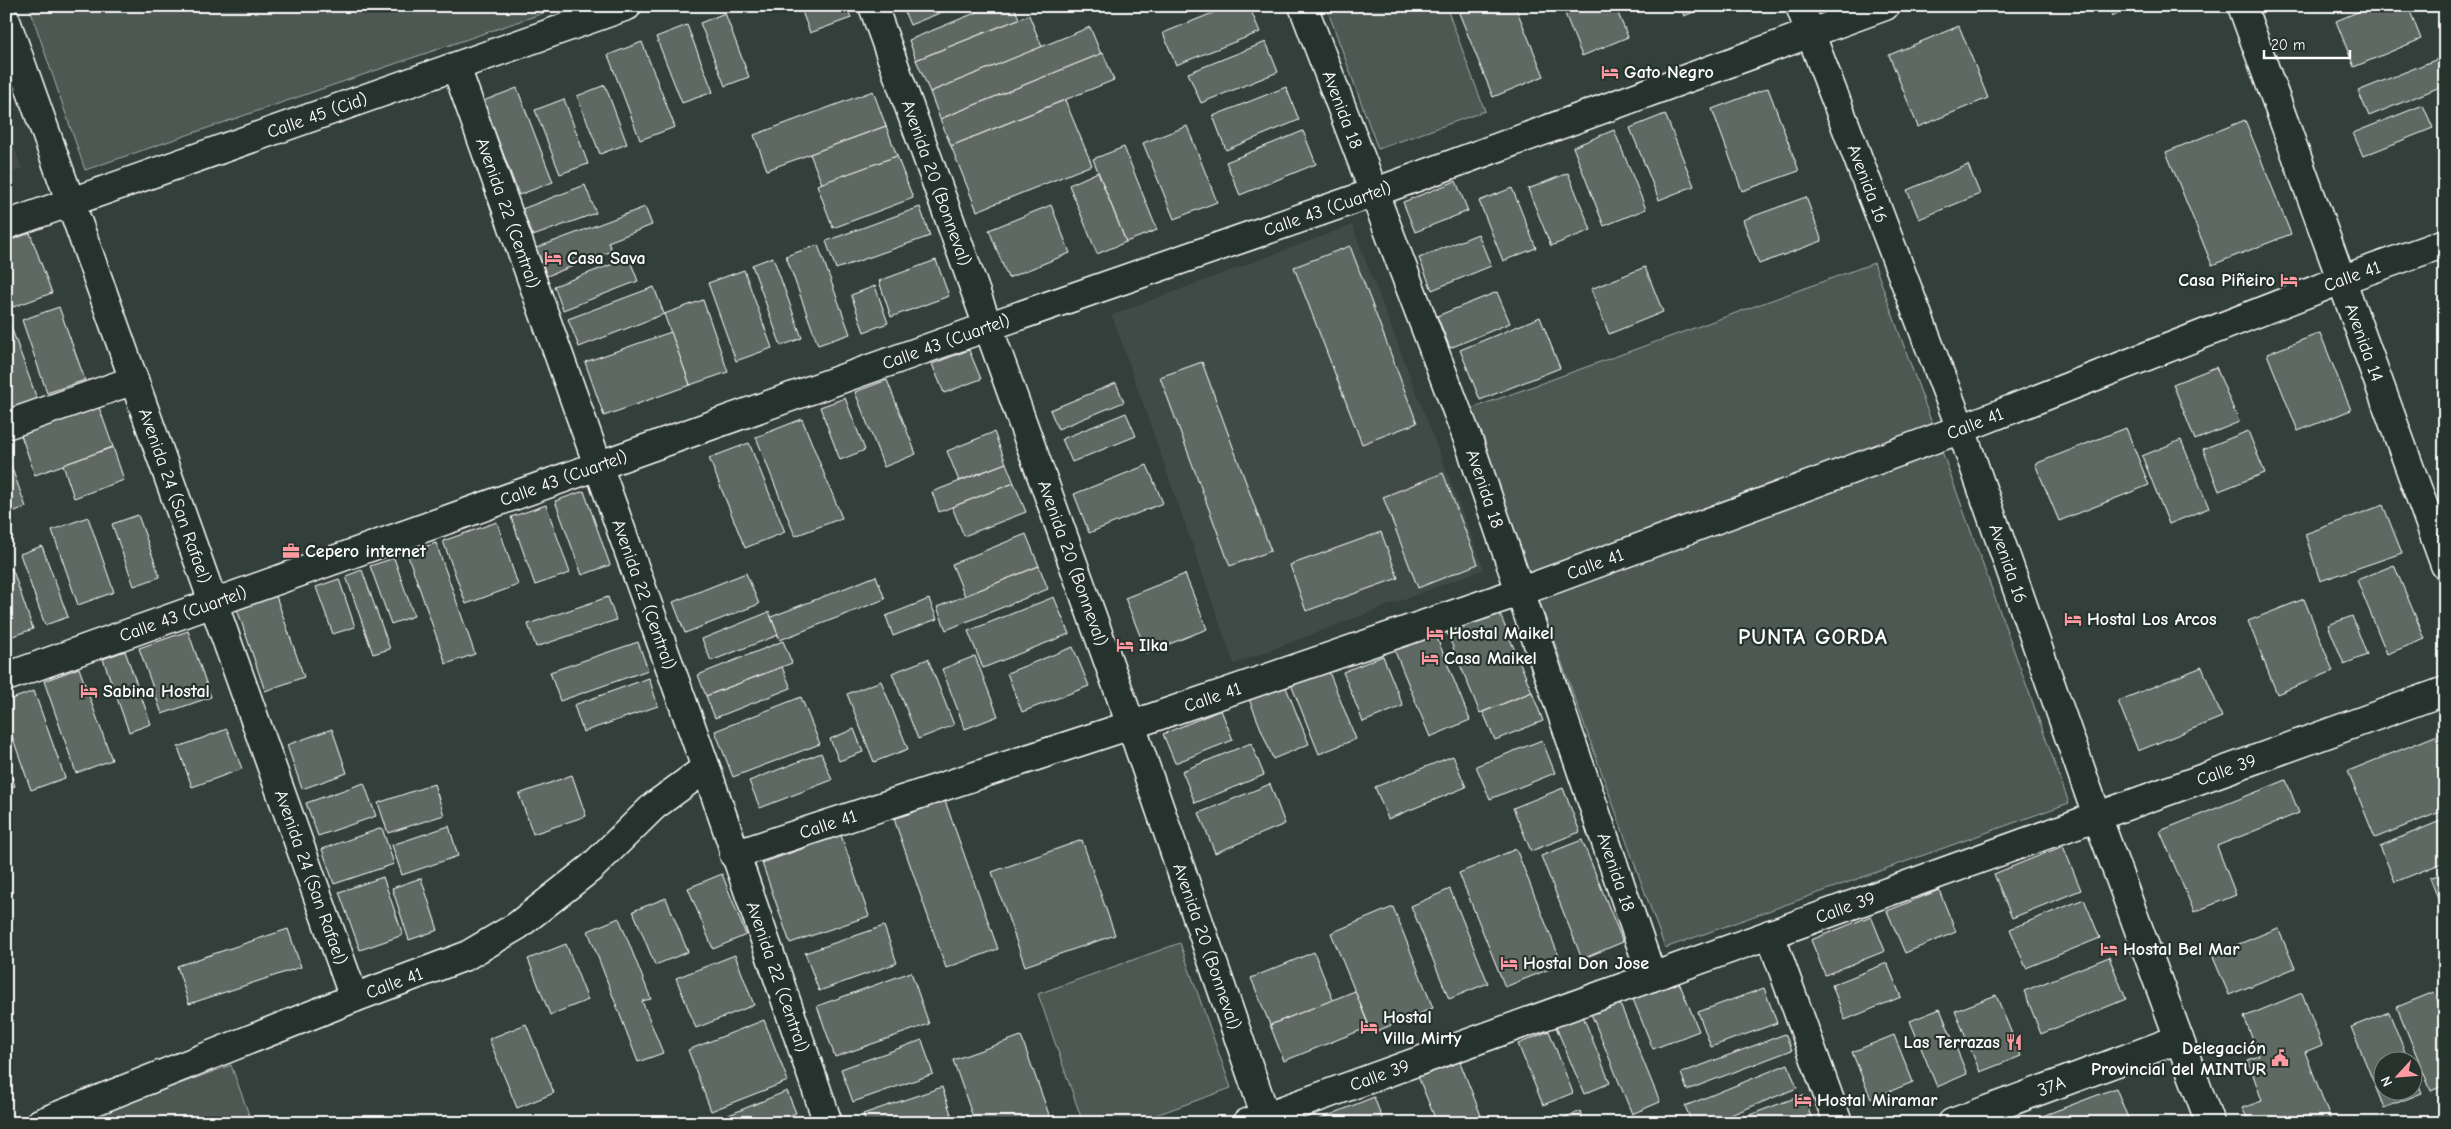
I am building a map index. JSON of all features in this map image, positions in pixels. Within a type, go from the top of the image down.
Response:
[{"type":"street","name":"Calle 45 (Cid)","points":[[6,225],[627,6]]},
{"type":"street","name":"Avenida 20 (Bonneval)","points":[[873,6],[1131,725],[1260,1120]]},
{"type":"street","name":"Avenida 18","points":[[1303,6],[1470,445],[1522,591],[1652,977]]},
{"type":"street","name":"Avenida 16","points":[[1800,6],[1961,429],[2097,816],[2210,1123]]},
{"type":"street","name":"Calle 43 (Cuartel)","points":[[6,677],[987,327],[1373,193],[1885,6]]},
{"type":"street","name":"Avenida 14","points":[[2242,6],[2445,565]]},
{"type":"street","name":"Avenida 24 (San Rafael)","points":[[6,21],[212,604],[354,998]]},
{"type":"street","name":"Avenida 22 (Central)","points":[[456,67],[706,768],[734,855],[828,1123]]},
{"type":"street","name":"Calle 41","points":[[734,855],[1131,725],[1522,591],[1961,429],[2342,280],[2445,243]]},
{"type":"street","points":[[6,425],[134,380]]},
{"type":"street","name":"Calle 39","points":[[1260,1120],[2445,691]]},
{"type":"street","name":"Calle 41","points":[[40,1123],[354,998],[466,956],[517,926],[592,867],[654,806],[706,768]]},
{"type":"street","points":[[1770,934],[1838,1123]]},
{"type":"street","name":"37A","points":[[1952,1123],[2179,1039]]},
{"type":"shaded area","points":[[29,6],[564,6],[85,170]]},
{"type":"shaded area","points":[[1326,6],[1446,6],[1485,111],[1378,149]]},
{"type":"shaded area","points":[[6,123],[22,169],[6,174]]},
{"type":"shaded area","points":[[1352,225],[1484,569],[1234,664],[1112,315]]},
{"type":"shaded area","points":[[1874,263],[2069,803],[1665,948],[1470,409]]},
{"type":"shaded area","points":[[1180,943],[1231,1088],[1134,1123],[1083,1123],[1038,994]]},
{"type":"shaded area","points":[[231,1065],[252,1123],[74,1123]]},
{"type":"building","points":[[800,6],[847,6],[851,18],[810,33]]},
{"type":"building","points":[[902,6],[957,6],[910,25]]},
{"type":"building","points":[[992,6],[1014,6],[1019,19],[916,60],[909,40]]},
{"type":"building","points":[[1230,6],[1249,6],[1260,32],[1176,65],[1163,33]]},
{"type":"building","points":[[1476,6],[1515,6],[1544,76],[1493,97],[1459,13]]},
{"type":"building","points":[[1562,6],[1615,6],[1628,37],[1582,56]]},
{"type":"building","points":[[1680,6],[1709,6],[1684,16]]},
{"type":"building","points":[[2108,6],[2135,6],[2112,16]]},
{"type":"building","points":[[2372,6],[2408,6],[2421,39],[2354,67],[2336,21]]},
{"type":"building","points":[[725,13],[749,77],[725,86],[700,23]]},
{"type":"building","points":[[1029,15],[1042,47],[930,92],[916,60]]},
{"type":"building","points":[[687,25],[713,92],[682,103],[656,37]]},
{"type":"building","points":[[1959,26],[1988,98],[1918,127],[1889,55]]},
{"type":"building","points":[[1090,27],[1101,54],[940,119],[930,92]]},
{"type":"building","points":[[642,42],[675,127],[640,140],[608,55]]},
{"type":"building","points":[[1266,42],[1278,72],[1201,103],[1188,73]]},
{"type":"building","points":[[1103,53],[1114,80],[951,146],[940,119]]},
{"type":"building","points":[[2445,56],[2445,85],[2369,116],[2358,91]]},
{"type":"building","points":[[605,85],[627,144],[600,154],[577,96]]},
{"type":"building","points":[[1286,87],[1299,120],[1226,150],[1213,116]]},
{"type":"building","points":[[517,88],[553,182],[519,195],[483,101]]},
{"type":"building","points":[[1768,88],[1799,171],[1742,191],[1712,109]]},
{"type":"building","points":[[873,91],[886,126],[767,170],[754,135]]},
{"type":"building","points":[[564,99],[588,164],[560,174],[535,110]]},
{"type":"building","points":[[1065,100],[1092,165],[977,211],[951,146]]},
{"type":"building","points":[[2423,105],[2433,128],[2363,156],[2353,133]]},
{"type":"building","points":[[1665,114],[1694,186],[1659,200],[1630,128]]},
{"type":"building","points":[[2245,120],[2291,234],[2212,265],[2166,152]]},
{"type":"building","points":[[886,126],[897,156],[822,184],[810,154]]},
{"type":"building","points":[[1187,126],[1217,202],[1174,219],[1143,143]]},
{"type":"building","points":[[1614,130],[1646,209],[1604,226],[1573,147]]},
{"type":"building","points":[[1303,131],[1316,164],[1240,195],[1226,162]]},
{"type":"building","points":[[1124,147],[1157,230],[1126,242],[1093,159]]},
{"type":"building","points":[[897,156],[913,198],[833,228],[817,185]]},
{"type":"building","points":[[1968,165],[1980,194],[1919,219],[1907,190]]},
{"type":"building","points":[[1098,172],[1126,242],[1097,254],[1069,185]]},
{"type":"building","points":[[1568,173],[1591,230],[1551,246],[1528,189]]},
{"type":"building","points":[[1456,181],[1468,211],[1415,232],[1403,202]]},
{"type":"building","points":[[585,185],[596,213],[533,236],[522,209]]},
{"type":"building","points":[[1512,188],[1536,248],[1503,261],[1479,201]]},
{"type":"building","points":[[1806,197],[1822,241],[1759,264],[1743,220]]},
{"type":"building","points":[[1051,205],[1070,253],[1008,278],[989,230]]},
{"type":"building","points":[[645,207],[652,225],[608,242],[612,251],[547,276],[536,248]]},
{"type":"building","points":[[920,207],[930,236],[836,269],[826,241]]},
{"type":"building","points":[[30,233],[52,293],[13,307],[6,288],[6,242]]},
{"type":"building","points":[[1478,234],[1491,266],[1432,290],[1419,258]]},
{"type":"building","points":[[818,245],[850,334],[818,345],[786,256]]},
{"type":"building","points":[[1350,246],[1417,423],[1362,444],[1294,267]]},
{"type":"building","points":[[773,257],[802,338],[781,346],[752,265]]},
{"type":"building","points":[[629,258],[638,281],[563,310],[554,286]]},
{"type":"building","points":[[936,260],[949,296],[891,317],[879,281]]},
{"type":"building","points":[[1645,267],[1663,312],[1609,334],[1591,289]]},
{"type":"building","points":[[744,270],[772,348],[736,361],[708,283]]},
{"type":"building","points":[[875,286],[888,323],[864,332],[851,295]]},
{"type":"building","points":[[654,287],[664,314],[579,347],[568,319]]},
{"type":"building","points":[[1497,292],[1510,323],[1450,348],[1437,316]]},
{"type":"building","points":[[703,300],[728,372],[690,385],[664,314]]},
{"type":"building","points":[[59,307],[85,380],[47,393],[22,320]]},
{"type":"building","points":[[1540,317],[1560,368],[1480,400],[1460,350]]},
{"type":"building","points":[[9,321],[37,399],[11,408],[6,396],[6,322]]},
{"type":"building","points":[[671,332],[690,385],[604,416],[585,362]]},
{"type":"building","points":[[2320,333],[2351,410],[2298,431],[2267,354]]},
{"type":"building","points":[[969,350],[981,379],[944,393],[932,364]]},
{"type":"building","points":[[1202,362],[1271,551],[1230,566],[1160,377]]},
{"type":"building","points":[[2216,367],[2239,422],[2195,440],[2173,384]]},
{"type":"building","points":[[887,380],[916,454],[884,467],[855,392]]},
{"type":"building","points":[[1116,383],[1124,402],[1058,429],[1050,410]]},
{"type":"building","points":[[845,398],[865,450],[840,460],[820,407]]},
{"type":"building","points":[[99,407],[113,447],[35,475],[21,435]]},
{"type":"building","points":[[1126,413],[1136,436],[1072,462],[1062,439]]},
{"type":"building","points":[[802,419],[842,518],[795,536],[756,437]]},
{"type":"building","points":[[2126,428],[2149,485],[2059,521],[2035,464]]},
{"type":"building","points":[[2248,431],[2265,473],[2219,491],[2203,449]]},
{"type":"building","points":[[994,432],[1006,463],[959,481],[947,451]]},
{"type":"building","points":[[2181,440],[2209,508],[2169,524],[2142,456]]},
{"type":"building","points":[[749,443],[785,532],[745,548],[709,458]]},
{"type":"building","points":[[113,447],[124,480],[74,498],[63,465]]},
{"type":"building","points":[[6,452],[26,507],[6,514]]},
{"type":"building","points":[[1006,463],[1014,483],[939,512],[932,492]]},
{"type":"building","points":[[1147,465],[1163,503],[1089,533],[1074,494]]},
{"type":"building","points":[[1443,473],[1478,564],[1418,588],[1383,497]]},
{"type":"building","points":[[1014,483],[1026,512],[964,536],[952,507]]},
{"type":"building","points":[[584,491],[610,565],[582,575],[555,501]]},
{"type":"building","points":[[546,505],[570,573],[535,585],[511,517]]},
{"type":"building","points":[[2383,505],[2402,553],[2320,581],[2305,534]]},
{"type":"building","points":[[138,515],[160,577],[134,586],[112,524]]},
{"type":"building","points":[[88,517],[114,592],[78,605],[52,530]]},
{"type":"building","points":[[497,522],[518,585],[466,604],[443,541]]},
{"type":"building","points":[[1381,532],[1398,578],[1306,611],[1290,565]]},
{"type":"building","points":[[1026,534],[1039,566],[965,596],[952,564]]},
{"type":"building","points":[[436,543],[475,654],[446,664],[407,553]]},
{"type":"building","points":[[42,546],[68,617],[45,625],[20,554]]},
{"type":"building","points":[[394,558],[414,616],[391,624],[370,566]]},
{"type":"building","points":[[2394,565],[2425,639],[2387,654],[2357,580]]},
{"type":"building","points":[[1039,566],[1048,589],[946,630],[937,607]]},
{"type":"building","points":[[12,568],[33,629],[7,638],[6,571]]},
{"type":"building","points":[[362,570],[390,649],[373,654],[346,576]]},
{"type":"building","points":[[746,573],[759,604],[685,633],[673,602]]},
{"type":"building","points":[[1185,574],[1207,629],[1147,653],[1125,598]]},
{"type":"building","points":[[876,576],[885,599],[780,640],[771,617]]},
{"type":"building","points":[[339,579],[355,627],[333,634],[316,587]]},
{"type":"building","points":[[276,596],[304,677],[265,691],[237,609]]},
{"type":"building","points":[[608,597],[616,620],[536,647],[528,624]]},
{"type":"building","points":[[1054,597],[1069,634],[983,668],[968,631]]},
{"type":"building","points":[[929,599],[937,619],[893,636],[886,616]]},
{"type":"building","points":[[2304,599],[2333,671],[2277,694],[2248,621]]},
{"type":"building","points":[[1497,607],[1532,692],[1480,713],[1445,628]]},
{"type":"building","points":[[769,612],[778,635],[711,661],[702,639]]},
{"type":"building","points":[[2352,616],[2367,655],[2344,664],[2328,625]]},
{"type":"building","points":[[188,631],[211,697],[162,714],[139,648]]},
{"type":"building","points":[[1435,633],[1470,720],[1430,737],[1394,649]]},
{"type":"building","points":[[783,641],[792,663],[706,696],[698,675]]},
{"type":"building","points":[[638,642],[648,670],[560,701],[550,672]]},
{"type":"building","points":[[1073,647],[1089,686],[1022,712],[1007,673]]},
{"type":"building","points":[[125,651],[151,724],[129,732],[103,659]]},
{"type":"building","points":[[975,656],[998,716],[965,729],[942,669]]},
{"type":"building","points":[[1383,656],[1403,706],[1363,722],[1343,672]]},
{"type":"building","points":[[928,659],[954,725],[918,739],[892,673]]},
{"type":"building","points":[[1325,662],[1356,739],[1319,754],[1288,677]]},
{"type":"building","points":[[782,667],[791,688],[715,718],[706,696]]},
{"type":"building","points":[[2202,667],[2222,717],[2138,751],[2118,701]]},
{"type":"building","points":[[79,668],[112,760],[76,773],[44,681]]},
{"type":"building","points":[[649,678],[658,706],[583,732],[574,705]]},
{"type":"building","points":[[1283,680],[1309,744],[1273,759],[1247,694]]},
{"type":"building","points":[[881,681],[908,749],[874,762],[847,694]]},
{"type":"building","points":[[34,691],[65,778],[31,790],[6,719],[6,701]]},
{"type":"building","points":[[1532,692],[1543,721],[1495,740],[1483,712]]},
{"type":"building","points":[[801,697],[820,744],[733,777],[715,731]]},
{"type":"building","points":[[1221,710],[1233,740],[1175,763],[1163,734]]},
{"type":"building","points":[[227,729],[242,769],[192,787],[178,747]]},
{"type":"building","points":[[332,729],[347,773],[302,789],[287,745]]},
{"type":"building","points":[[854,729],[863,752],[839,761],[830,739]]},
{"type":"building","points":[[2445,732],[2445,810],[2375,838],[2348,771]]},
{"type":"building","points":[[1542,740],[1555,773],[1490,799],[1476,766]]},
{"type":"building","points":[[1251,743],[1264,775],[1195,803],[1182,771]]},
{"type":"building","points":[[821,753],[832,780],[760,808],[749,781]]},
{"type":"building","points":[[1453,756],[1466,787],[1388,819],[1375,787]]},
{"type":"building","points":[[6,761],[15,786],[6,789]]},
{"type":"building","points":[[572,775],[586,816],[533,834],[519,794]]},
{"type":"building","points":[[2286,780],[2299,813],[2217,846],[2236,895],[2194,912],[2160,831]]},
{"type":"building","points":[[364,783],[376,816],[318,836],[306,803]]},
{"type":"building","points":[[434,784],[444,815],[388,833],[378,803]]},
{"type":"building","points":[[1270,784],[1285,824],[1215,853],[1199,813]]},
{"type":"building","points":[[1563,788],[1580,832],[1531,851],[1513,808]]},
{"type":"building","points":[[945,801],[998,949],[946,968],[894,819]]},
{"type":"building","points":[[2445,819],[2445,862],[2395,882],[2380,846]]},
{"type":"building","points":[[449,826],[458,856],[402,875],[392,845]]},
{"type":"building","points":[[382,828],[394,864],[334,884],[322,849]]},
{"type":"building","points":[[841,835],[869,916],[790,943],[762,863]]},
{"type":"building","points":[[1082,840],[1115,935],[1025,966],[992,872]]},
{"type":"building","points":[[1582,840],[1623,942],[1582,959],[1541,856]]},
{"type":"building","points":[[2063,846],[2081,890],[2012,918],[1994,874]]},
{"type":"building","points":[[1516,849],[1562,964],[1505,987],[1459,873]]},
{"type":"building","points":[[2445,872],[2445,916],[2430,878]]},
{"type":"building","points":[[722,874],[746,935],[713,949],[688,888]]},
{"type":"building","points":[[383,877],[403,935],[360,950],[339,892]]},
{"type":"building","points":[[421,878],[438,930],[409,940],[392,888]]},
{"type":"building","points":[[1450,889],[1488,983],[1449,999],[1411,906]]},
{"type":"building","points":[[1939,890],[1956,932],[1905,953],[1887,911]]},
{"type":"building","points":[[666,898],[688,952],[655,965],[633,911]]},
{"type":"building","points":[[2084,899],[2100,938],[2026,968],[2010,929]]},
{"type":"building","points":[[1393,907],[1433,1008],[1372,1033],[1331,933]]},
{"type":"building","points":[[1871,916],[1885,951],[1825,975],[1811,940]]},
{"type":"building","points":[[619,918],[651,999],[642,1001],[663,1053],[638,1062],[588,931]]},
{"type":"building","points":[[884,926],[897,963],[819,991],[805,953]]},
{"type":"building","points":[[2278,928],[2295,968],[2229,995],[2212,955]]},
{"type":"building","points":[[288,929],[301,967],[189,1004],[177,966]]},
{"type":"building","points":[[566,944],[588,1000],[550,1015],[528,959]]},
{"type":"building","points":[[1314,952],[1333,1000],[1270,1025],[1251,978]]},
{"type":"building","points":[[735,955],[754,1005],[696,1028],[676,978]]},
{"type":"building","points":[[2109,957],[2126,999],[2041,1034],[2024,991]]},
{"type":"building","points":[[1887,963],[1901,997],[1845,1020],[1832,985]]},
{"type":"building","points":[[911,972],[929,1024],[835,1057],[817,1006]]},
{"type":"building","points":[[1676,975],[1699,1031],[1653,1049],[1631,994]]},
{"type":"building","points":[[1764,988],[1777,1023],[1711,1047],[1698,1012]]},
{"type":"building","points":[[1355,991],[1369,1027],[1284,1061],[1270,1025]]},
{"type":"building","points":[[2434,992],[2445,1019],[2445,1085],[2431,1091],[2424,1074],[2424,1052],[2415,1052],[2397,1007]]},
{"type":"building","name":"Delegación Provincial del MINTUR","points":[[2302,993],[2322,1045],[2305,1052],[2332,1123],[2250,1123],[2242,1108],[2262,1101],[2248,1060],[2259,1056],[2244,1017]]},
{"type":"building","points":[[1996,995],[2021,1056],[1980,1072],[1955,1011]]},
{"type":"building","points":[[1618,999],[1660,1102],[1632,1114],[1590,1011]]},
{"type":"building","points":[[1940,1009],[1967,1074],[1937,1087],[1910,1021]]},
{"type":"building","points":[[2389,1012],[2405,1052],[2374,1052],[2374,1083],[2351,1027]]},
{"type":"building","points":[[1583,1016],[1610,1083],[1584,1094],[1556,1027]]},
{"type":"building","points":[[764,1020],[788,1081],[711,1111],[688,1050]]},
{"type":"building","points":[[526,1024],[554,1093],[517,1108],[489,1039]]},
{"type":"building","points":[[1549,1031],[1573,1093],[1543,1105],[1518,1044]]},
{"type":"building","points":[[1785,1034],[1792,1050],[1687,1090],[1681,1073]]},
{"type":"building","points":[[1894,1035],[1913,1082],[1871,1099],[1852,1052]]},
{"type":"building","points":[[1021,1036],[1052,1123],[975,1123],[953,1060]]},
{"type":"building","points":[[922,1040],[933,1074],[853,1102],[841,1069]]},
{"type":"building","points":[[1458,1057],[1484,1123],[1437,1123],[1417,1074]]},
{"type":"building","points":[[1788,1064],[1797,1088],[1711,1123],[1692,1123],[1685,1106]]},
{"type":"building","points":[[942,1087],[954,1123],[866,1123],[863,1114]]},
{"type":"building","points":[[2116,1088],[2130,1123],[2024,1123]]},
{"type":"building","points":[[787,1091],[796,1113],[771,1123],[721,1123],[719,1119]]},
{"type":"building","points":[[1803,1095],[1813,1122],[1728,1123]]},
{"type":"building","points":[[1374,1097],[1384,1123],[1310,1123]]},
{"type":"building","points":[[2382,1102],[2399,1102],[2384,1108]]},
{"type":"building","points":[[1580,1111],[1584,1123],[1552,1123]]},
{"type":"place","name":"Gato Negro","points":[[1610,72]]},
{"type":"place","name":"Casa Sava","points":[[553,258]]},
{"type":"place","name":"Casa Piñeiro","points":[[2289,280]]},
{"type":"place","name":"Cepero internet","points":[[291,551]]},
{"type":"place","name":"Hostal Los Arcos","points":[[2073,619]]},
{"type":"place","name":"Hostal Maikel","points":[[1435,633]]},
{"type":"place","name":"Ilka","points":[[1125,645]]},
{"type":"place","name":"Casa Maikel","points":[[1430,658]]},
{"type":"place","name":"Sabina Hostal","points":[[89,691]]},
{"type":"place","name":"Hostal Bel Mar","points":[[2109,949]]},
{"type":"place","name":"Hostal Don Jose","points":[[1509,963]]},
{"type":"place","name":"Hostal Villa Mirty","points":[[1369,1027]]},
{"type":"place","name":"Las Terrazas","points":[[2014,1042]]},
{"type":"place","name":"Delegación Provincial del MINTUR","points":[[2280,1058]]},
{"type":"place","name":"Hostal Miramar","points":[[1803,1100]]},
{"type":"district","name":"PUNTA GORDA","points":[[1813,637]]}]
